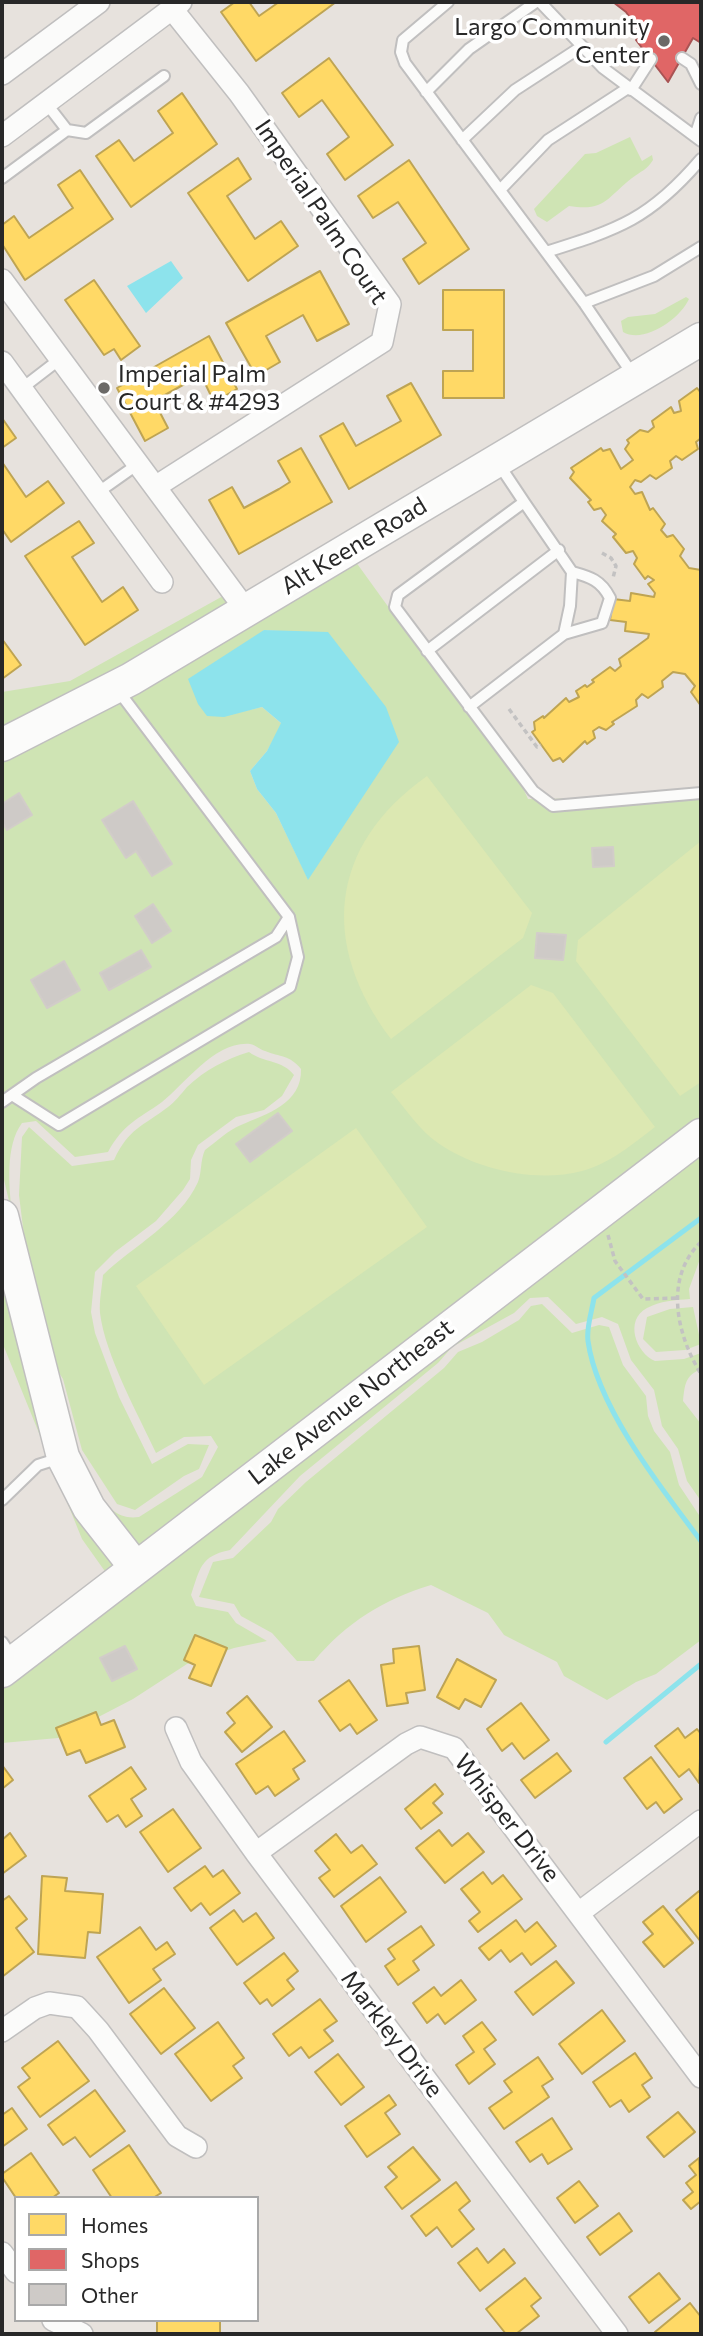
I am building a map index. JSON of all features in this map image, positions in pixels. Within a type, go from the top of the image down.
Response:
[{"type":"street","points":[[2,74],[99,2]]},
{"type":"street","name":"Imperial Palm Court","points":[[2,136],[173,4],[390,304],[382,342],[155,487]]},
{"type":"street","points":[[2,281],[246,610]]},
{"type":"street","name":"Alt Keene Road","points":[[2,745],[116,687],[701,338]]},
{"type":"street","points":[[2,362],[162,582]]},
{"type":"street","name":"Lake Avenue Northeast","points":[[6,1658],[136,1568],[701,1135]]},
{"type":"street","points":[[2,1216],[63,1457],[89,1508],[136,1568]]},
{"type":"street","name":"Markley Drive","points":[[176,1728],[191,1762],[256,1853],[617,2334]]},
{"type":"street","name":"Whisper Drive","points":[[256,1853],[336,1793],[420,1737],[454,1748],[580,1912],[701,2077]]},
{"type":"street","points":[[580,1912],[701,1821]]},
{"type":"street","points":[[2,2031],[35,2008],[50,2003],[77,2007],[98,2030],[177,2136],[196,2147]]},
{"type":"street","points":[[57,2322],[82,2334]]},
{"type":"lane","points":[[448,2],[403,40],[401,52],[405,63],[584,303],[635,378]]},
{"type":"lane","points":[[426,92],[469,49],[538,2],[581,47],[629,89],[698,139],[701,118]]},
{"type":"lane","points":[[462,140],[514,90],[541,70],[581,47]]},
{"type":"lane","points":[[682,58],[691,64],[701,84]]},
{"type":"lane","points":[[500,190],[550,138],[629,89],[651,59]]},
{"type":"lane","points":[[46,103],[66,130],[86,133],[163,76]]},
{"type":"lane","points":[[2,178],[66,130]]},
{"type":"lane","points":[[546,252],[613,230],[646,213],[701,159]]},
{"type":"lane","points":[[584,303],[654,276],[701,247]]},
{"type":"lane","points":[[21,389],[60,359]]},
{"type":"lane","points":[[497,461],[572,572],[570,606],[564,634]]},
{"type":"lane","points":[[97,493],[138,464]]},
{"type":"lane","points":[[524,502],[398,595],[395,607],[533,791],[553,806],[701,793]]},
{"type":"lane","points":[[428,651],[559,550]]},
{"type":"lane","points":[[469,707],[564,634],[590,629],[602,623],[610,598],[605,587],[595,578],[572,572]]},
{"type":"lane","points":[[12,1095],[59,1125],[290,987],[298,957],[289,917],[116,687]]},
{"type":"lane","points":[[2,1102],[276,937],[289,917]]},
{"type":"lane","points":[[2,1500],[38,1465],[63,1457]]},
{"type":"path","points":[[601,553],[611,558],[617,566],[613,578]]},
{"type":"path","points":[[509,709],[537,747],[541,745]]},
{"type":"path","points":[[607,1233],[618,1266],[643,1299],[678,1298]]},
{"type":"path","points":[[701,1242],[684,1261],[678,1281],[680,1323],[701,1374]]},
{"type":"green space","points":[[630,137],[642,161],[652,155],[653,160],[646,168],[599,205],[569,206],[547,222],[537,216],[534,209],[585,154],[596,153]]},
{"type":"green space","points":[[686,297],[689,299],[684,307],[660,328],[641,335],[623,332],[621,321],[628,317],[655,314]]},
{"type":"green space","points":[[353,558],[423,655],[512,764],[528,799],[701,797],[701,1123],[139,1554],[97,1493],[105,1504],[120,1515],[139,1517],[202,1477],[218,1447],[211,1436],[184,1437],[156,1453],[108,1347],[100,1313],[103,1275],[180,1209],[198,1182],[205,1150],[231,1130],[281,1106],[296,1091],[301,1069],[289,1059],[250,1044],[225,1049],[202,1065],[162,1102],[126,1128],[108,1152],[75,1157],[36,1121],[22,1123],[11,1155],[9,1179],[12,1214],[2,1171],[2,756]],"holes":[[[264,630],[293,632],[329,844],[308,879],[276,813],[257,789],[250,771],[267,751],[282,724],[262,707],[224,716]]]},
{"type":"green space","points":[[223,596],[231,608],[2,735],[2,692],[70,681]]},
{"type":"green space","points":[[427,776],[532,913],[523,938],[391,1039],[368,1004],[353,968],[345,933],[345,898],[353,865],[370,833],[394,804]]},
{"type":"green space","points":[[701,841],[701,1082],[680,1096],[576,961],[578,940]]},
{"type":"green space","points":[[531,985],[553,993],[655,1127],[629,1147],[592,1168],[564,1174],[527,1175],[507,1172],[470,1160],[431,1138],[391,1092]]},
{"type":"green space","points":[[249,1052],[279,1064],[294,1075],[282,1096],[264,1110],[236,1117],[198,1145],[191,1160],[190,1179],[183,1190],[156,1221],[115,1252],[95,1272],[91,1312],[95,1333],[119,1397],[152,1464],[188,1444],[209,1445],[199,1469],[184,1476],[135,1510],[117,1504],[82,1450],[63,1379],[54,1365],[28,1268],[19,1195],[22,1137],[29,1127],[72,1166],[114,1160],[131,1134],[171,1105],[201,1075]]},
{"type":"green space","points":[[356,1128],[427,1227],[204,1385],[136,1286]]},
{"type":"green space","points":[[701,1147],[701,1256],[689,1289],[690,1299],[662,1302],[647,1308],[640,1313],[634,1328],[642,1351],[655,1361],[684,1359],[701,1353],[701,1369],[687,1381],[683,1401],[701,1424],[701,1501],[687,1481],[678,1449],[662,1426],[654,1390],[631,1360],[618,1324],[602,1317],[576,1324],[548,1297],[530,1298],[514,1313],[452,1347],[438,1363],[300,1476],[230,1550],[213,1556],[203,1565],[191,1595],[196,1606],[228,1612],[236,1623],[267,1641],[234,1648],[187,1664],[133,1699],[58,1738],[2,1743],[2,1686]]},
{"type":"green space","points":[[2,1262],[122,1567],[109,1577],[82,1539],[2,1342]]},
{"type":"green space","points":[[542,1304],[572,1333],[599,1325],[609,1327],[623,1365],[646,1396],[648,1416],[654,1431],[670,1452],[679,1485],[701,1518],[701,1640],[656,1674],[636,1682],[607,1700],[564,1676],[557,1662],[504,1635],[488,1613],[431,1585],[397,1597],[367,1614],[339,1635],[314,1661],[297,1661],[272,1633],[241,1616],[234,1604],[199,1597],[213,1562],[233,1558],[271,1522],[278,1509],[306,1482],[444,1368],[458,1352],[482,1342],[519,1320],[531,1306]]},
{"type":"green space","points":[[693,1307],[701,1344],[685,1350],[656,1352],[643,1339],[647,1317],[670,1309]]},
{"type":"water","points":[[171,261],[183,278],[146,313],[127,286]]},
{"type":"water","points":[[264,630],[328,632],[386,707],[399,742],[308,880],[276,813],[257,789],[250,771],[267,751],[281,723],[262,707],[224,717],[207,716],[198,704],[188,679]]},
{"type":"building: Homes","points":[[235,2],[249,2],[259,16],[279,2],[336,2],[256,61],[221,12]]},
{"type":"building: Homes","points":[[329,58],[393,145],[345,180],[327,154],[349,137],[322,100],[299,117],[282,93]]},
{"type":"building: Homes","points":[[182,93],[217,144],[131,207],[96,156],[119,140],[134,161],[173,133],[158,111]]},
{"type":"building: Homes","points":[[238,158],[251,179],[227,196],[255,239],[281,221],[298,246],[248,281],[188,193]]},
{"type":"building: Homes","points":[[409,160],[469,249],[419,284],[403,259],[426,243],[398,202],[373,218],[358,196]]},
{"type":"building: Homes","points":[[80,170],[113,219],[25,280],[2,244],[2,225],[14,216],[29,238],[73,208],[58,185]]},
{"type":"building: Homes","points":[[320,271],[349,324],[317,341],[303,315],[266,336],[280,362],[256,376],[226,323]]},
{"type":"building: Homes","points":[[94,280],[140,346],[121,360],[114,349],[104,355],[65,300]]},
{"type":"building: Homes","points":[[443,290],[504,290],[504,398],[443,398],[443,371],[473,371],[473,330],[443,330]]},
{"type":"building: Homes","points":[[209,336],[237,389],[214,402],[201,375],[154,401],[168,428],[145,441],[117,388]]},
{"type":"building: Homes","points":[[411,383],[441,435],[349,489],[320,436],[343,423],[356,446],[401,421],[387,396]]},
{"type":"building: Homes","points":[[697,388],[701,393],[701,438],[696,442],[698,449],[682,460],[676,456],[670,461],[672,468],[656,479],[650,475],[641,482],[635,480],[630,487],[635,494],[642,492],[650,510],[653,508],[665,524],[661,530],[667,537],[673,535],[684,549],[680,556],[689,568],[701,570],[701,706],[691,692],[695,686],[685,674],[673,672],[662,681],[663,687],[648,698],[642,694],[636,700],[637,706],[612,722],[614,724],[606,730],[599,727],[593,731],[595,738],[587,744],[585,741],[563,762],[560,758],[553,761],[532,732],[535,730],[534,722],[543,716],[544,718],[566,698],[569,702],[579,697],[576,691],[585,685],[587,687],[610,667],[615,671],[621,666],[619,659],[648,638],[649,634],[625,631],[626,622],[610,620],[613,599],[630,601],[631,593],[654,597],[655,593],[648,584],[654,580],[648,576],[645,579],[634,564],[637,558],[633,551],[626,553],[613,537],[616,534],[602,521],[606,515],[601,508],[594,510],[588,502],[591,500],[570,478],[574,472],[571,468],[601,448],[603,451],[610,449],[621,469],[633,460],[625,449],[629,443],[627,440],[640,430],[648,432],[654,427],[652,421],[671,407],[674,413],[681,411],[679,401]]},
{"type":"building: Homes","points":[[2,418],[16,438],[2,448]]},
{"type":"building: Homes","points":[[301,448],[332,502],[239,554],[209,500],[232,487],[244,508],[279,489],[290,482],[278,461]]},
{"type":"building: Homes","points":[[2,462],[26,497],[48,481],[64,503],[11,542],[2,529]]},
{"type":"building: Homes","points":[[79,521],[94,543],[72,557],[102,602],[123,587],[138,610],[85,645],[25,556]]},
{"type":"building: Homes","points":[[2,639],[21,665],[2,679]]},
{"type":"building: Homes","points":[[195,1635],[227,1648],[211,1686],[189,1678],[195,1665],[184,1660]]},
{"type":"building: Homes","points":[[419,1646],[425,1690],[406,1693],[408,1703],[387,1706],[381,1665],[394,1663],[393,1649]]},
{"type":"building: Homes","points":[[457,1659],[496,1680],[481,1707],[465,1699],[459,1709],[437,1697]]},
{"type":"building: Homes","points":[[349,1680],[377,1720],[357,1734],[350,1724],[340,1731],[319,1701]]},
{"type":"building: Homes","points":[[247,1696],[272,1727],[242,1752],[225,1732],[235,1723],[227,1713]]},
{"type":"building: Homes","points":[[521,1703],[549,1740],[524,1759],[512,1743],[502,1751],[487,1729]]},
{"type":"building: Homes","points":[[96,1712],[101,1725],[114,1720],[125,1747],[86,1763],[80,1750],[67,1755],[56,1728]]},
{"type":"building: Homes","points":[[678,1728],[685,1738],[697,1729],[701,1734],[699,1783],[689,1769],[679,1777],[655,1746]]},
{"type":"building: Homes","points":[[284,1731],[305,1761],[293,1769],[299,1779],[275,1796],[268,1786],[256,1794],[236,1764]]},
{"type":"building: Homes","points":[[557,1753],[571,1771],[535,1798],[521,1780]]},
{"type":"building: Homes","points":[[651,1757],[682,1799],[664,1813],[656,1802],[647,1809],[624,1778]]},
{"type":"building: Homes","points":[[2,1765],[13,1780],[2,1789]]},
{"type":"building: Homes","points":[[131,1767],[146,1789],[131,1799],[142,1816],[126,1827],[118,1815],[107,1822],[89,1796]]},
{"type":"building: Homes","points":[[435,1784],[443,1794],[433,1803],[442,1813],[421,1829],[405,1809]]},
{"type":"building: Homes","points":[[173,1809],[201,1848],[168,1872],[140,1832]]},
{"type":"building: Homes","points":[[439,1830],[452,1846],[468,1833],[484,1852],[445,1883],[416,1848]]},
{"type":"building: Homes","points":[[10,1833],[26,1856],[2,1874],[2,1840]]},
{"type":"building: Homes","points":[[336,1834],[351,1853],[362,1845],[377,1864],[334,1897],[319,1878],[330,1870],[315,1851]]},
{"type":"building: Homes","points":[[205,1866],[213,1877],[223,1870],[240,1893],[210,1915],[201,1903],[191,1911],[174,1888]]},
{"type":"building: Homes","points":[[483,1872],[492,1884],[503,1875],[522,1899],[478,1932],[469,1921],[480,1912],[461,1889]]},
{"type":"building: Homes","points":[[42,1876],[67,1878],[65,1891],[103,1894],[100,1933],[88,1932],[85,1958],[38,1954]]},
{"type":"building: Homes","points":[[380,1877],[406,1912],[366,1942],[341,1906]]},
{"type":"building: Homes","points":[[699,1891],[701,1895],[701,1942],[676,1910]]},
{"type":"building: Homes","points":[[9,1896],[27,1919],[16,1928],[34,1952],[2,1977],[2,1901]]},
{"type":"building: Homes","points":[[663,1906],[693,1943],[664,1967],[643,1942],[653,1934],[643,1922]]},
{"type":"building: Homes","points":[[234,1910],[243,1922],[256,1913],[274,1938],[237,1965],[210,1928]]},
{"type":"building: Homes","points":[[516,1920],[525,1932],[537,1922],[556,1946],[531,1965],[522,1953],[510,1962],[501,1950],[489,1960],[479,1948]]},
{"type":"building: Homes","points":[[421,1926],[434,1945],[413,1961],[419,1970],[398,1985],[385,1966],[395,1959],[388,1949]]},
{"type":"building: Homes","points":[[140,1927],[156,1950],[167,1942],[175,1954],[153,1969],[161,1980],[129,2003],[97,1957]]},
{"type":"building: Homes","points":[[284,1953],[298,1971],[287,1980],[294,1989],[272,2006],[267,1999],[260,2004],[244,1983]]},
{"type":"building: Homes","points":[[556,1961],[574,1983],[533,2015],[515,1992]]},
{"type":"building: Homes","points":[[461,1980],[476,2000],[445,2024],[438,2014],[427,2023],[413,2003],[434,1987],[441,1996]]},
{"type":"building: Homes","points":[[164,1988],[195,2028],[161,2054],[130,2014]]},
{"type":"building: Homes","points":[[320,1999],[337,2021],[324,2030],[333,2041],[309,2058],[301,2047],[289,2056],[273,2034]]},
{"type":"building: Homes","points":[[602,2010],[625,2041],[582,2074],[559,2044]]},
{"type":"building: Homes","points":[[218,2022],[244,2058],[233,2066],[242,2078],[211,2101],[175,2054]]},
{"type":"building: Homes","points":[[482,2022],[496,2040],[484,2049],[495,2064],[469,2084],[456,2065],[474,2052],[463,2036]]},
{"type":"building: Homes","points":[[58,2041],[89,2081],[40,2117],[18,2087],[30,2078],[22,2068]]},
{"type":"building: Homes","points":[[635,2053],[652,2078],[642,2085],[650,2097],[629,2112],[621,2100],[610,2107],[593,2082]]},
{"type":"building: Homes","points":[[338,2054],[364,2087],[341,2105],[315,2072]]},
{"type":"building: Homes","points":[[538,2057],[553,2079],[542,2086],[549,2097],[504,2129],[489,2108],[512,2092],[504,2081]]},
{"type":"building: Homes","points":[[95,2090],[125,2131],[90,2157],[75,2137],[63,2145],[48,2125]]},
{"type":"building: Homes","points":[[389,2095],[396,2105],[385,2113],[400,2134],[367,2157],[345,2126]]},
{"type":"building: Homes","points":[[12,2108],[27,2129],[2,2147],[2,2115]]},
{"type":"building: Homes","points":[[678,2112],[695,2132],[664,2157],[647,2137]]},
{"type":"building: Homes","points":[[552,2118],[572,2149],[548,2164],[542,2154],[530,2162],[516,2142]]},
{"type":"building: Homes","points":[[129,2145],[161,2193],[156,2196],[111,2196],[93,2170]]},
{"type":"building: Homes","points":[[413,2147],[440,2180],[402,2209],[385,2187],[397,2177],[388,2167]]},
{"type":"building: Homes","points":[[31,2153],[59,2193],[55,2196],[15,2196],[2,2174]]},
{"type":"building: Homes","points":[[699,2158],[701,2201],[691,2209],[683,2200],[693,2192],[686,2183],[696,2175],[689,2166]]},
{"type":"building: Homes","points":[[579,2181],[598,2206],[575,2223],[557,2198]]},
{"type":"building: Homes","points":[[456,2182],[470,2201],[459,2210],[474,2229],[452,2247],[437,2227],[426,2236],[411,2216]]},
{"type":"building: Homes","points":[[619,2213],[632,2231],[600,2255],[587,2237]]},
{"type":"building: Homes","points":[[477,2248],[488,2263],[504,2249],[515,2263],[480,2291],[458,2263]]},
{"type":"building: Homes","points":[[659,2273],[680,2299],[649,2323],[629,2297]]},
{"type":"building: Homes","points":[[525,2278],[541,2298],[531,2306],[539,2316],[516,2334],[506,2334],[486,2309]]},
{"type":"building: Homes","points":[[690,2303],[701,2317],[701,2334],[655,2332]]},
{"type":"building: Homes","points":[[157,2322],[220,2322],[220,2334],[157,2334]]},
{"type":"building: Shops","name":"Largo Community Center","points":[[613,2],[701,2],[701,43],[693,38],[668,82],[636,40],[642,36],[626,12]]},
{"type":"building: Other","points":[[19,793],[32,815],[7,830],[2,822],[2,804]]},
{"type":"building: Other","points":[[133,801],[172,864],[152,876],[136,851],[126,858],[102,820]]},
{"type":"building: Other","points":[[613,847],[614,866],[593,867],[592,848]]},
{"type":"building: Other","points":[[153,904],[171,931],[152,943],[135,916]]},
{"type":"building: Other","points":[[537,933],[566,935],[563,960],[535,958]]},
{"type":"building: Other","points":[[141,950],[151,967],[109,990],[100,973]]},
{"type":"building: Other","points":[[64,961],[80,990],[47,1008],[31,980]]},
{"type":"building: Other","points":[[278,1113],[292,1131],[250,1162],[236,1144]]},
{"type":"building: Other","points":[[125,1646],[137,1669],[112,1681],[100,1658]]},
{"type":"waterway","points":[[701,1218],[594,1298],[588,1325],[588,1341],[594,1366],[617,1419],[650,1472],[701,1541]]},
{"type":"waterway","points":[[606,1742],[701,1664]]},
{"type":"place","name":"Largo Community Center","points":[[664,41]]},
{"type":"place","name":"Imperial Palm Court & #4293","points":[[104,388]]}]
